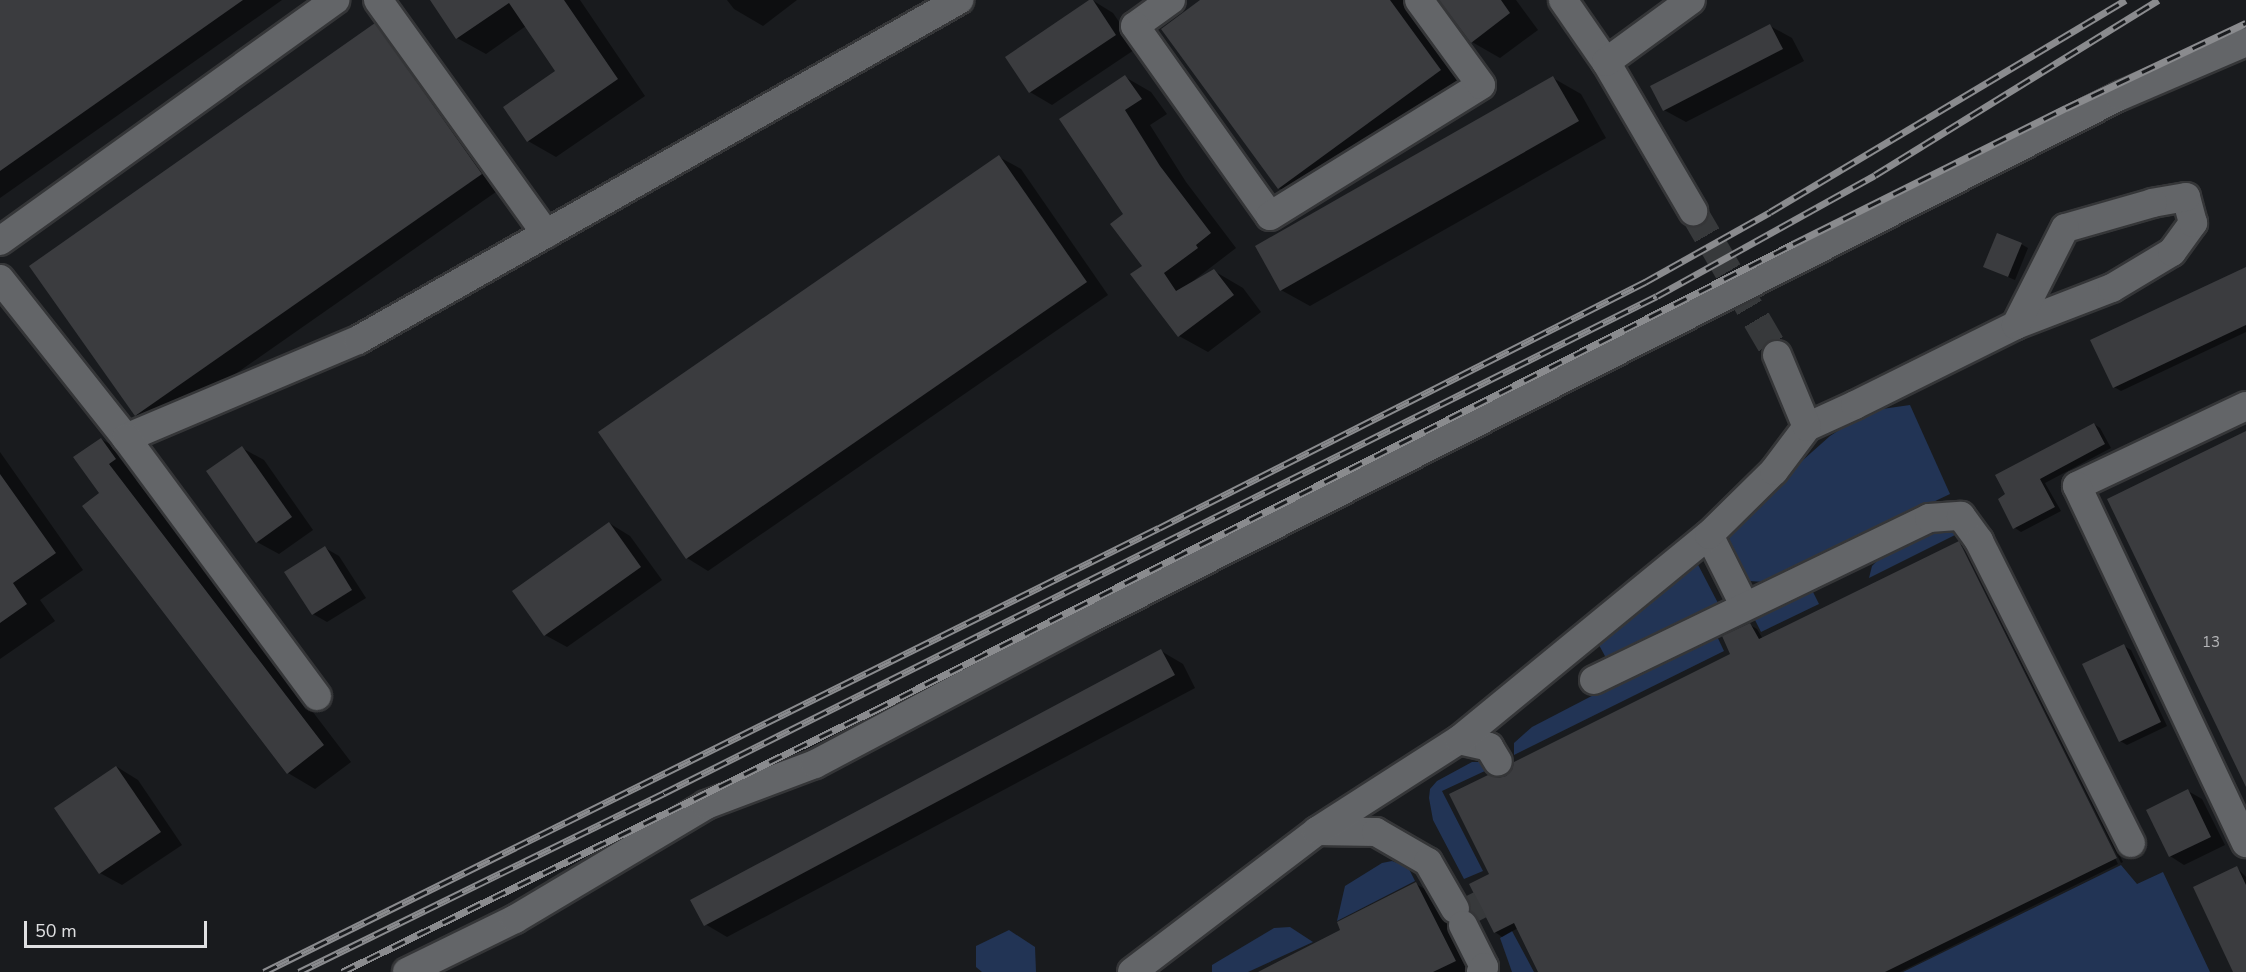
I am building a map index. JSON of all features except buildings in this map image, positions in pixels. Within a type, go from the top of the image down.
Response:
[{"type":"lane","points":[[0,241],[336,0]]},
{"type":"lane","points":[[378,0],[546,234]]},
{"type":"lane","points":[[126,438],[358,340],[959,0]]},
{"type":"lane","points":[[1171,0],[1135,26],[1270,216],[1481,85],[1419,0]]},
{"type":"lane","points":[[1563,0],[1606,62],[1693,211]]},
{"type":"lane","points":[[1606,62],[1691,0]]},
{"type":"lane","points":[[407,972],[515,919],[706,805],[815,764],[1089,620],[2120,96],[2246,42]]},
{"type":"lane","points":[[1132,972],[1317,831],[1459,740],[1709,535],[1774,471],[1807,427],[2016,325],[2112,288],[2172,252],[2193,223],[2186,197],[2153,203],[2064,228],[2016,325]]},
{"type":"lane","points":[[0,279],[126,438],[317,696]]},
{"type":"lane","points":[[1777,355],[1807,427]]},
{"type":"lane","points":[[2246,406],[2077,486],[2246,843]]},
{"type":"lane","points":[[1594,680],[1744,605],[1929,518],[1961,516],[1979,541],[2131,843]]},
{"type":"lane","points":[[1709,535],[1744,605]]},
{"type":"lane","points":[[1459,740],[1489,747],[1498,762]]},
{"type":"lane","points":[[1317,831],[1376,832],[1428,862],[1459,917],[1484,970]]},
{"type":"shaded area","points":[[1910,405],[1950,494],[1765,582],[1749,581],[1737,573],[1730,558],[1729,526],[1830,436],[1868,411]]},
{"type":"shaded area","points":[[1935,528],[1948,528],[1957,534],[1869,578],[1872,566],[1884,554]]},
{"type":"shaded area","points":[[1694,557],[1719,605],[1606,658],[1599,645]]},
{"type":"shaded area","points":[[1813,592],[1819,604],[1761,632],[1752,614]]},
{"type":"shaded area","points":[[1715,632],[1724,651],[1514,755],[1514,743],[1532,727]]},
{"type":"shaded area","points":[[1472,762],[1479,762],[1487,770],[1442,791],[1483,871],[1464,879],[1433,820],[1429,798],[1430,789],[1437,781]]},
{"type":"shaded area","points":[[1392,861],[1408,867],[1415,881],[1337,921],[1345,886],[1382,863]]},
{"type":"shaded area","points":[[2121,865],[2137,884],[2163,872],[2210,972],[1903,972]]},
{"type":"shaded area","points":[[1290,927],[1313,942],[1248,972],[1212,972],[1212,965],[1274,928]]},
{"type":"shaded area","points":[[1009,930],[1035,947],[1036,972],[982,972],[976,967],[976,946]]},
{"type":"shaded area","points":[[1512,931],[1534,972],[1512,972],[1500,938]]},
{"type":"tunnel","points":[[1693,211],[1777,355]]},
{"type":"tunnel","points":[[1458,916],[1480,905]]},
{"type":"railway","points":[[264,972],[1159,528],[1645,282],[1770,212],[2126,0]]},
{"type":"railway","points":[[299,972],[664,793],[1657,296],[1875,175],[2158,0]]},
{"type":"railway","points":[[342,972],[875,710],[1793,244],[2066,108],[2246,23]]}]
